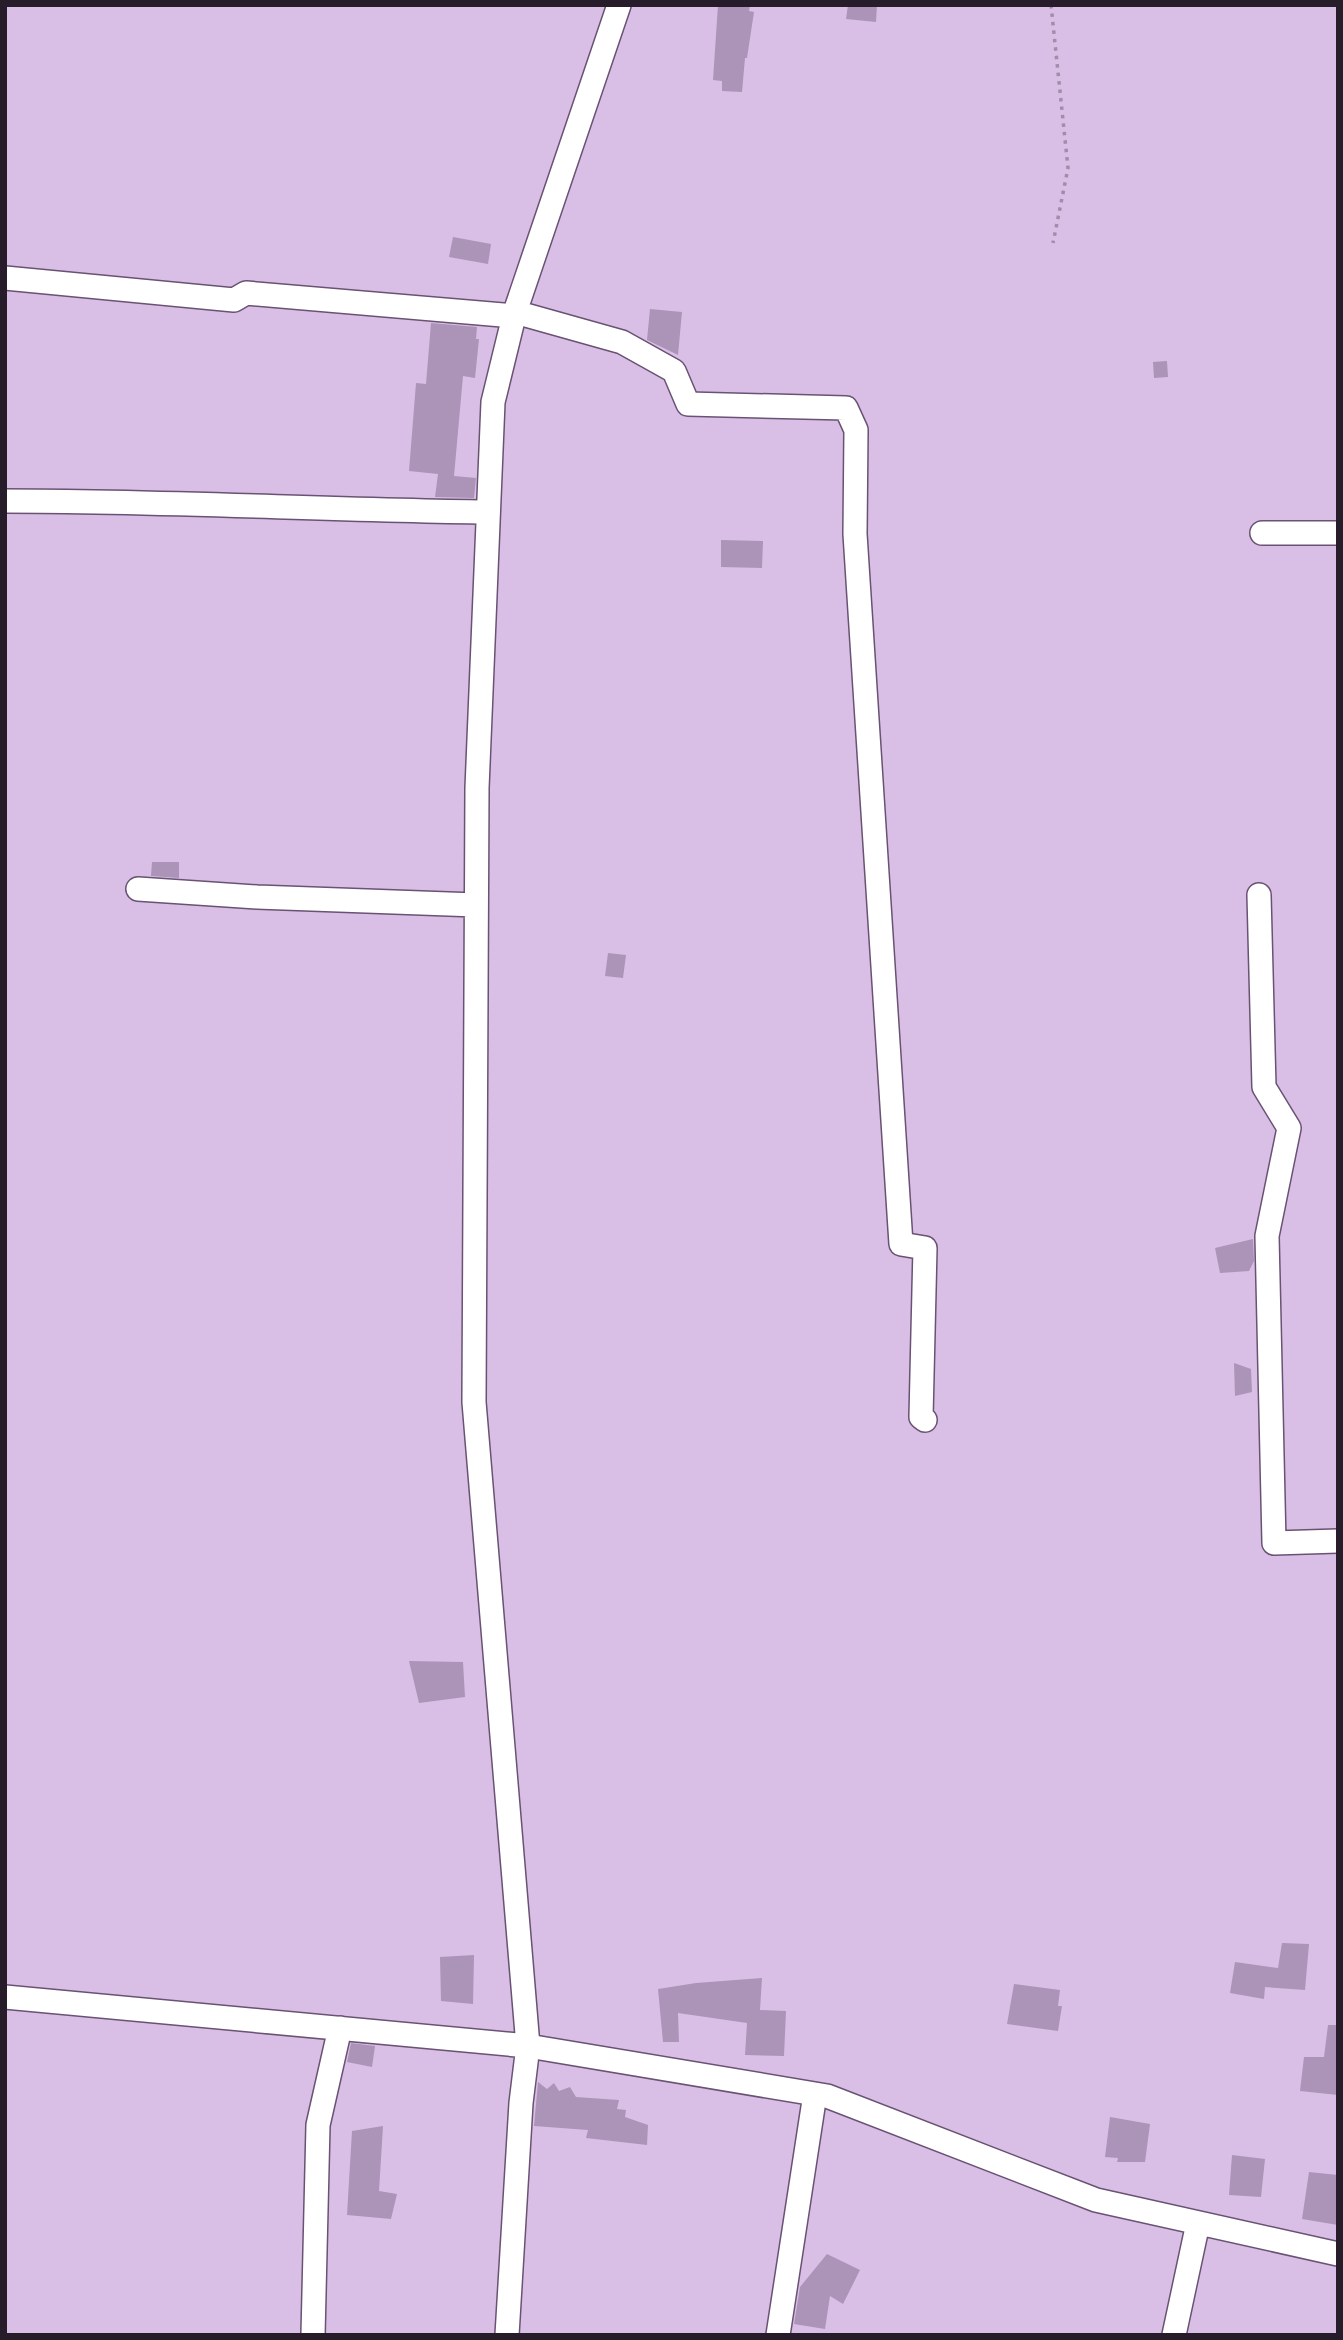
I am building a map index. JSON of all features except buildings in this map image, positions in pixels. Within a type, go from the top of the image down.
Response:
[{"type":"street","points":[[507,2335],[521,2103],[528,2046],[474,1402],[477,788],[493,402],[514,314],[620,5]]},
{"type":"street","points":[[5,278],[234,300],[246,293],[514,314],[621,342],[674,371],[688,404],[846,408],[856,430],[855,534],[901,1244],[925,1248],[921,1417],[925,1420]]},
{"type":"street","points":[[5,501],[129,501],[334,510],[488,512]]},
{"type":"street","points":[[1262,533],[1338,533]]},
{"type":"street","points":[[138,889],[257,897],[476,905]]},
{"type":"street","points":[[1259,895],[1264,1087],[1289,1128],[1267,1237],[1275,1543],[1338,1541]]},
{"type":"street","points":[[5,1997],[528,2046],[827,2096],[1096,2200],[1338,2254]]},
{"type":"street","points":[[313,2335],[318,2125],[340,2028]]},
{"type":"street","points":[[778,2335],[815,2094]]},
{"type":"street","points":[[1174,2335],[1198,2223]]},
{"type":"path","points":[[1051,5],[1068,168],[1053,243]]}]
